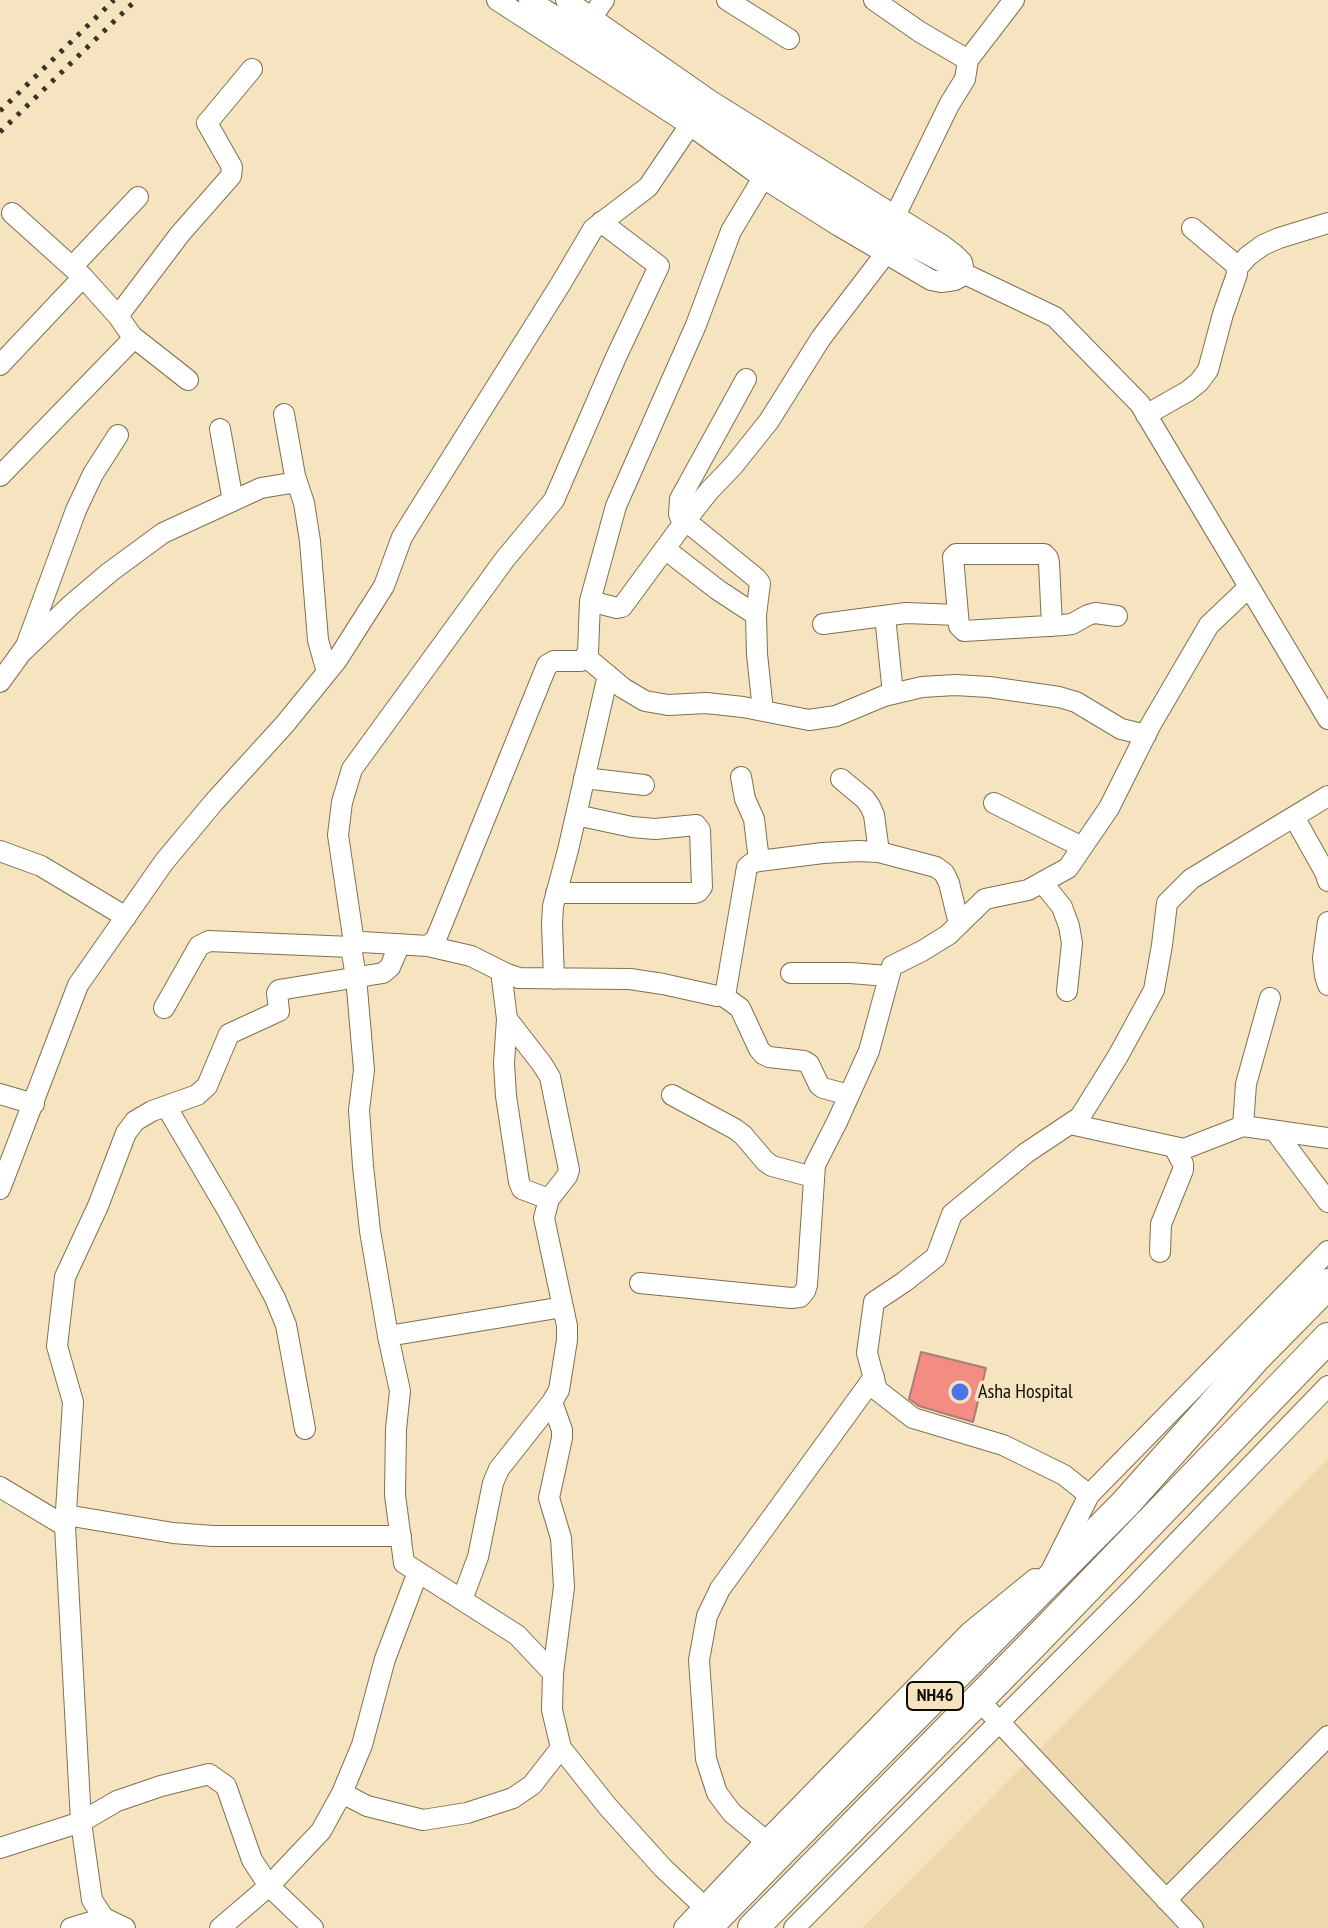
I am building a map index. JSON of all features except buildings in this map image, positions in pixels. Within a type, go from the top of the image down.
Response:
[{"type":"highway","name":"NH46","points":[[709,1918],[1048,1575],[1125,1504],[1255,1358],[1328,1284]]},
{"type":"highway","name":"NH46","points":[[753,1928],[989,1710],[1184,1487],[1328,1338]]},
{"type":"street","points":[[497,0],[690,125],[763,178],[931,280],[955,280],[965,274]]},
{"type":"street","points":[[529,0],[874,226],[1055,317],[1140,404],[1325,708]]},
{"type":"street","points":[[566,0],[711,101],[954,254],[962,262],[965,274]]},
{"type":"street","points":[[591,18],[604,0]]},
{"type":"street","points":[[874,0],[968,60]]},
{"type":"street","points":[[895,216],[949,105],[965,79],[968,60],[1014,0]]},
{"type":"street","points":[[739,3],[789,39]]},
{"type":"street","points":[[118,316],[180,234],[231,176],[232,167],[207,123],[252,69]]},
{"type":"street","points":[[0,1189],[78,985],[164,862],[337,660],[384,586],[402,537],[593,229],[648,187],[690,125]]},
{"type":"street","points":[[428,946],[436,939],[547,665],[554,661],[581,661],[588,653],[590,601],[616,506],[696,325],[731,231],[763,178]]},
{"type":"street","points":[[0,365],[138,197]]},
{"type":"street","points":[[12,213],[78,272],[132,336],[188,380]]},
{"type":"street","points":[[553,1673],[517,1635],[404,1563],[395,1495],[400,1391],[370,1231],[359,1110],[364,1070],[353,945],[338,835],[342,802],[352,769],[505,559],[554,500],[659,266],[601,222]]},
{"type":"street","points":[[1146,415],[1188,391],[1208,370],[1237,268],[1248,256],[1279,238],[1328,223]]},
{"type":"street","points":[[1192,228],[1237,268]]},
{"type":"street","points":[[590,601],[622,607],[709,491],[769,421],[821,338],[886,253]]},
{"type":"street","points":[[0,476],[131,341],[132,336]]},
{"type":"street","points":[[746,379],[680,499],[679,514],[684,523],[760,583],[756,615],[763,711]]},
{"type":"street","points":[[284,414],[304,503],[318,640],[327,672]]},
{"type":"street","points":[[220,429],[233,501]]},
{"type":"street","points":[[0,682],[26,646],[76,510],[93,474],[118,435]]},
{"type":"street","points":[[23,651],[110,572],[163,533],[261,488],[297,482]]},
{"type":"street","points":[[665,549],[756,615]]},
{"type":"street","points":[[1052,626],[1049,563],[1044,554],[954,555],[959,626],[964,631],[1052,626],[1072,624],[1095,613],[1117,616]]},
{"type":"street","points":[[640,1283],[800,1297],[807,1285],[815,1165],[869,1051],[892,966],[948,935],[985,899],[1028,890],[1068,868],[1109,808],[1146,735],[1209,625],[1249,587]]},
{"type":"street","points":[[823,624],[906,613],[958,615]]},
{"type":"street","points":[[885,616],[893,694]]},
{"type":"street","points":[[586,657],[623,688],[645,701],[668,705],[706,703],[809,720],[836,716],[893,694],[922,687],[989,687],[1059,697],[1088,708],[1126,731],[1146,735]]},
{"type":"street","points":[[554,979],[552,924],[556,893],[608,675]]},
{"type":"street","points":[[741,777],[745,799],[754,819],[759,861]]},
{"type":"street","points":[[584,778],[644,785]]},
{"type":"street","points":[[841,779],[870,806],[879,852]]},
{"type":"street","points":[[1089,1495],[1064,1475],[1003,1445],[913,1418],[877,1390],[867,1353],[874,1302],[936,1257],[952,1214],[1026,1153],[1080,1117],[1154,990],[1167,903],[1191,879],[1328,796]]},
{"type":"street","points":[[994,803],[1082,847]]},
{"type":"street","points":[[556,893],[694,893],[702,887],[700,830],[696,825],[655,829],[576,815]]},
{"type":"street","points":[[1294,817],[1328,881]]},
{"type":"street","points":[[0,851],[41,866],[126,917]]},
{"type":"street","points":[[164,1008],[199,946],[209,941],[428,946],[471,956],[519,978],[630,979],[722,995],[726,990],[747,867],[759,861],[823,853],[879,852],[936,867],[944,873],[949,883],[959,924]]},
{"type":"street","points":[[1042,882],[1062,907],[1069,926],[1072,943],[1067,991]]},
{"type":"street","points":[[1328,922],[1323,958],[1328,985]]},
{"type":"street","points":[[125,1928],[104,1918],[92,1900],[81,1822],[66,1521],[73,1402],[57,1346],[65,1277],[98,1206],[126,1133],[135,1121],[197,1095],[207,1086],[229,1034],[279,1011],[279,990],[383,973],[390,967],[400,944]]},
{"type":"street","points":[[501,971],[507,1019],[504,1063],[506,1096],[519,1182],[522,1189],[549,1199]]},
{"type":"street","points":[[791,973],[888,976]]},
{"type":"street","points":[[722,995],[740,1008],[763,1054],[804,1061],[809,1064],[819,1085],[849,1095]]},
{"type":"street","points":[[1243,1126],[1246,1084],[1270,998]]},
{"type":"street","points":[[462,1600],[478,1557],[493,1483],[499,1469],[559,1390],[567,1340],[567,1326],[544,1218],[549,1199],[569,1170],[550,1077],[507,1019]]},
{"type":"street","points":[[0,1094],[34,1104]]},
{"type":"street","points":[[672,1095],[735,1129],[772,1166],[813,1177]]},
{"type":"street","points":[[166,1106],[275,1298],[286,1325],[305,1429]]},
{"type":"street","points":[[1070,1124],[1184,1149],[1243,1126],[1327,1136]]},
{"type":"street","points":[[1275,1131],[1328,1202]]},
{"type":"street","points":[[1160,1252],[1161,1224],[1183,1170],[1174,1147]]},
{"type":"street","points":[[684,1928],[709,1918],[766,1841],[970,1632],[1007,1600],[1048,1575],[1089,1495],[1328,1251]]},
{"type":"street","points":[[388,1336],[563,1307]]},
{"type":"street","points":[[766,1841],[732,1813],[717,1793],[706,1759],[699,1660],[707,1616],[720,1589],[874,1377]]},
{"type":"street","points":[[794,1928],[989,1710],[1130,1591],[1328,1386]]},
{"type":"street","points":[[552,1402],[562,1430],[549,1498],[561,1538],[564,1587],[553,1673],[552,1710],[561,1748],[608,1807],[709,1918]]},
{"type":"street","points":[[0,1487],[66,1521],[200,1535],[401,1536]]},
{"type":"street","points":[[220,1928],[269,1886],[321,1831],[342,1793],[362,1745],[385,1659],[418,1572]]},
{"type":"street","points":[[989,1710],[1193,1928]]},
{"type":"street","points":[[1166,1900],[1328,1736]]},
{"type":"street","points":[[342,1793],[367,1806],[423,1820],[467,1813],[513,1798],[532,1785],[561,1748]]},
{"type":"street","points":[[0,1848],[81,1822],[117,1801],[209,1774],[226,1786],[252,1860],[269,1886],[313,1928]]},
{"type":"street","points":[[71,1928],[104,1918]]},
{"type":"shaded area","points":[[1328,1459],[1328,1928],[862,1928]]},
{"type":"railway","points":[[0,111],[114,0]]},
{"type":"railway","points":[[0,132],[136,0]]},
{"type":"place","name":"Asha Hospital","points":[[960,1392]]}]
